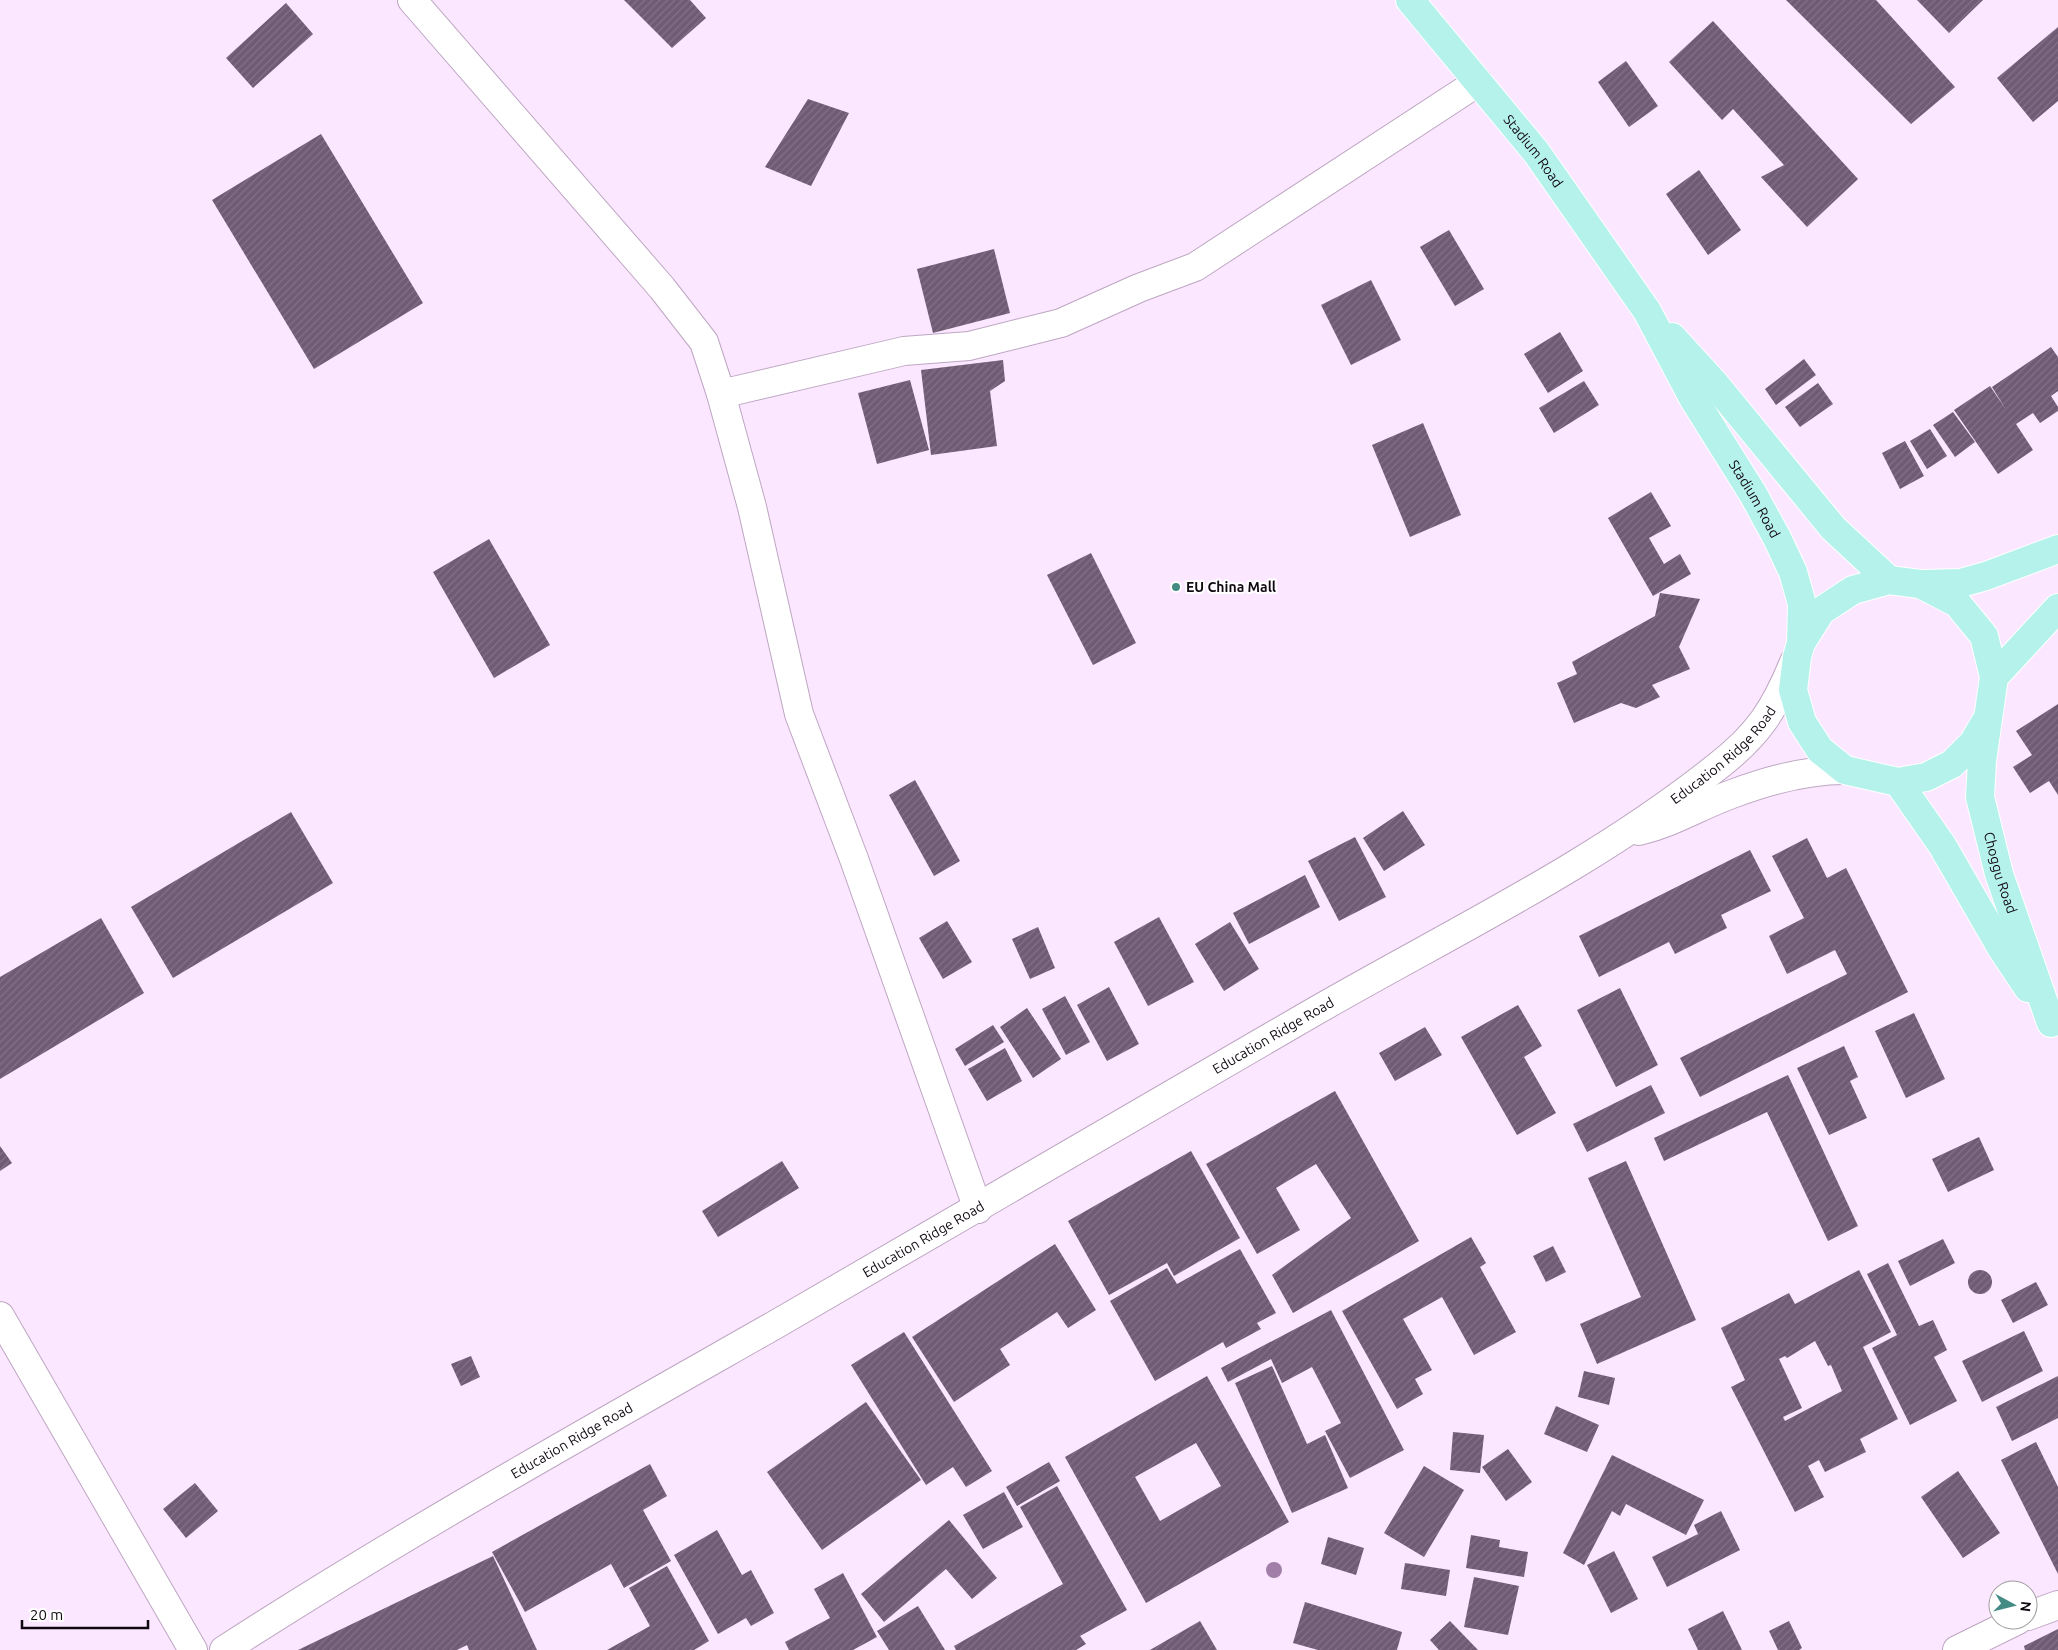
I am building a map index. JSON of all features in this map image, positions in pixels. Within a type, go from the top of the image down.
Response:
[{"type":"main road","name":"Stadium Road","points":[[1410,0],[1536,152],[1647,311],[1693,398],[1753,494],[1793,572],[1802,604],[1799,650],[1793,690],[1802,722],[1820,750],[1845,770]]},
{"type":"main road","name":"Stadium Road","points":[[1647,311],[1714,383],[1833,528],[1889,580]]},
{"type":"main road","points":[[1799,650],[1821,611],[1853,590],[1889,580],[1920,584],[1961,583],[1986,576],[2058,548]]},
{"type":"main road","points":[[1920,584],[1957,603],[1984,636],[1994,677]]},
{"type":"main road","points":[[1994,677],[2058,608]]},
{"type":"main road","name":"Choggu Road","points":[[1994,677],[1987,719],[1980,797],[1999,874],[2054,1030]]},
{"type":"main road","points":[[1845,770],[1898,782],[1926,777],[1952,764],[1972,743],[1987,719]]},
{"type":"main road","name":"Choggu Road","points":[[1898,782],[1942,845],[2002,949],[2054,1030]]},
{"type":"street","points":[[412,0],[655,281],[704,342],[721,394],[752,507],[799,714],[854,859],[978,1209]]},
{"type":"street","points":[[721,394],[904,351],[969,346],[1061,323],[1139,288],[1195,267],[1478,82]]},
{"type":"street","name":"Education Ridge Road","points":[[236,1647],[365,1560],[978,1209],[1327,1004],[1458,932],[1626,834],[1719,765],[1758,730],[1780,697],[1799,650]]},
{"type":"street","name":"Education Ridge Road","points":[[1626,834],[1666,824],[1731,794],[1756,786],[1819,770],[1845,770]]},
{"type":"street","points":[[0,1316],[193,1650]]},
{"type":"street","points":[[2038,1612],[2058,1605]]},
{"type":"street","points":[[1957,1650],[1998,1630]]},
{"type":"building","points":[[624,0],[690,0],[706,18],[672,48]]},
{"type":"building","points":[[1786,0],[1876,0],[1955,87],[1911,124]]},
{"type":"building","points":[[1917,0],[1983,0],[1949,33]]},
{"type":"building","points":[[286,3],[313,34],[253,88],[226,58]]},
{"type":"building","points":[[1713,21],[1858,179],[1807,227],[1761,177],[1784,165],[1733,109],[1722,120],[1669,62]]},
{"type":"building","points":[[2058,27],[2058,101],[2033,122],[1997,78]]},
{"type":"building","points":[[1626,61],[1658,106],[1629,127],[1598,82]]},
{"type":"building","points":[[808,99],[849,113],[811,186],[765,167]]},
{"type":"building","points":[[321,134],[423,303],[314,369],[212,200]]},
{"type":"building","points":[[1699,170],[1741,230],[1708,255],[1666,194]]},
{"type":"building","points":[[1449,230],[1484,289],[1455,306],[1420,247]]},
{"type":"building","points":[[994,249],[1010,313],[933,333],[917,269]]},
{"type":"building","points":[[1371,280],[1401,340],[1351,365],[1321,305]]},
{"type":"building","points":[[1560,332],[1583,371],[1548,393],[1524,354]]},
{"type":"building","points":[[2051,347],[2058,357],[2058,391],[2051,396],[2058,407],[2058,411],[2040,423],[2033,413],[2016,424],[2033,450],[1998,474],[1954,410],[1990,386],[2005,408],[1992,387]]},
{"type":"building","points":[[1804,359],[1816,375],[1776,405],[1765,389]]},
{"type":"building","points":[[1003,360],[1005,381],[990,391],[997,446],[931,455],[921,370]]},
{"type":"building","points":[[910,380],[929,450],[877,464],[858,393]]},
{"type":"building","points":[[1584,381],[1599,405],[1554,433],[1539,408]]},
{"type":"building","points":[[1818,383],[1833,404],[1800,427],[1785,407]]},
{"type":"building","points":[[1953,412],[1975,442],[1955,457],[1933,425]]},
{"type":"building","points":[[1423,423],[1461,515],[1410,537],[1372,445]]},
{"type":"building","points":[[1930,429],[1947,456],[1927,469],[1910,441]]},
{"type":"building","points":[[1905,441],[1924,476],[1900,489],[1882,453]]},
{"type":"building","points":[[1651,492],[1671,526],[1649,538],[1664,564],[1680,554],[1691,574],[1653,596],[1608,518]]},
{"type":"building","points":[[489,539],[550,645],[494,678],[433,572]]},
{"type":"building","points":[[1091,553],[1136,643],[1093,665],[1047,575]]},
{"type":"building","points":[[1660,593],[1700,599],[1679,647],[1690,669],[1652,685],[1660,697],[1636,708],[1621,703],[1574,723],[1557,683],[1577,674],[1572,662],[1655,616]]},
{"type":"building","points":[[2058,704],[2058,795],[2049,781],[2030,793],[2013,767],[2032,755],[2016,731]]},
{"type":"building","points":[[915,780],[960,861],[934,876],[889,795]]},
{"type":"building","points":[[1403,811],[1425,845],[1384,871],[1363,838]]},
{"type":"building","points":[[291,812],[333,883],[173,978],[131,907]]},
{"type":"building","points":[[1355,837],[1386,897],[1339,921],[1308,861]]},
{"type":"building","points":[[1807,838],[1827,878],[1846,868],[1908,992],[1700,1097],[1680,1058],[1847,974],[1835,950],[1787,974],[1769,936],[1804,918],[1772,856]]},
{"type":"building","points":[[1750,850],[1771,891],[1721,915],[1727,928],[1675,954],[1669,942],[1599,977],[1579,936]]},
{"type":"building","points":[[1305,875],[1320,907],[1249,944],[1233,913]]},
{"type":"building","points":[[1159,917],[1194,982],[1148,1006],[1114,942]]},
{"type":"building","points":[[101,918],[144,993],[0,1079],[0,977]]},
{"type":"building","points":[[947,921],[972,962],[943,979],[919,938]]},
{"type":"building","points":[[1230,922],[1259,969],[1224,991],[1195,944]]},
{"type":"building","points":[[1038,927],[1055,968],[1030,979],[1012,939]]},
{"type":"building","points":[[1109,987],[1139,1044],[1107,1061],[1077,1005]]},
{"type":"building","points":[[1620,988],[1658,1065],[1616,1087],[1577,1010]]},
{"type":"building","points":[[1065,996],[1090,1042],[1066,1055],[1042,1009]]},
{"type":"building","points":[[1518,1005],[1542,1046],[1524,1057],[1556,1113],[1517,1135],[1461,1037]]},
{"type":"building","points":[[1027,1008],[1061,1059],[1033,1078],[1000,1027]]},
{"type":"building","points":[[1914,1013],[1945,1079],[1906,1098],[1875,1031]]},
{"type":"building","points":[[993,1025],[1004,1042],[965,1066],[955,1049]]},
{"type":"building","points":[[1425,1027],[1442,1055],[1395,1081],[1379,1053]]},
{"type":"building","points":[[1844,1046],[1858,1077],[1850,1081],[1867,1118],[1829,1135],[1797,1068]]},
{"type":"building","points":[[1005,1048],[1022,1081],[987,1101],[968,1069]]},
{"type":"building","points":[[1788,1075],[1858,1226],[1828,1241],[1767,1112],[1664,1161],[1654,1138]]},
{"type":"building","points":[[1651,1085],[1665,1113],[1587,1152],[1573,1124]]},
{"type":"building","points":[[1335,1091],[1419,1241],[1293,1313],[1272,1275],[1351,1218],[1316,1164],[1276,1188],[1300,1230],[1257,1254],[1206,1164]]},
{"type":"building","points":[[1979,1137],[1994,1170],[1948,1192],[1932,1159]]},
{"type":"building","points":[[0,1146],[12,1163],[0,1171]]},
{"type":"building","points":[[1191,1151],[1240,1238],[1174,1276],[1167,1263],[1109,1295],[1068,1221]]},
{"type":"building","points":[[782,1161],[799,1188],[718,1237],[702,1211]]},
{"type":"building","points":[[1626,1161],[1696,1320],[1597,1364],[1580,1324],[1641,1297],[1588,1178]]},
{"type":"building","points":[[1471,1237],[1486,1263],[1480,1267],[1516,1332],[1474,1355],[1442,1297],[1403,1319],[1432,1370],[1415,1379],[1423,1394],[1397,1409],[1342,1311]]},
{"type":"building","points":[[1943,1239],[1955,1263],[1910,1286],[1898,1261]]},
{"type":"building","points":[[1055,1244],[1096,1310],[1068,1328],[1057,1312],[1000,1349],[1010,1365],[954,1402],[912,1337]]},
{"type":"building","points":[[1553,1246],[1566,1272],[1546,1282],[1533,1256]]},
{"type":"building","points":[[1240,1249],[1276,1313],[1257,1323],[1261,1329],[1226,1348],[1223,1342],[1155,1381],[1110,1301],[1167,1268],[1177,1284]]},
{"type":"building","points":[[1888,1263],[1919,1326],[1933,1320],[1947,1350],[1934,1357],[1957,1401],[1910,1425],[1872,1348],[1897,1335],[1867,1274]]},
{"type":"building","points":[[1859,1270],[1891,1332],[1863,1347],[1898,1419],[1860,1439],[1866,1452],[1825,1472],[1819,1460],[1808,1466],[1824,1497],[1795,1512],[1731,1387],[1745,1380],[1721,1328],[1789,1293],[1795,1304]],"holes":[[[1815,1341],[1828,1366],[1831,1365],[1842,1391],[1785,1421],[1783,1417],[1802,1408],[1779,1359],[1785,1356],[1787,1358]]]},
{"type":"building","points":[[1980,1270],[1989,1273],[1992,1282],[1989,1291],[1980,1294],[1971,1291],[1968,1282],[1971,1273]]},
{"type":"building","points":[[2036,1282],[2048,1305],[2013,1323],[2001,1300]]},
{"type":"building","points":[[1331,1310],[1404,1450],[1350,1478],[1325,1431],[1341,1423],[1312,1367],[1282,1383],[1271,1359],[1228,1382],[1221,1368]]},
{"type":"building","points":[[2024,1331],[2043,1371],[1982,1402],[1962,1361]]},
{"type":"building","points":[[904,1332],[992,1471],[966,1487],[953,1467],[926,1485],[851,1365]]},
{"type":"building","points":[[471,1356],[480,1377],[461,1386],[451,1364]]},
{"type":"building","points":[[1272,1366],[1307,1444],[1325,1435],[1348,1488],[1292,1513],[1235,1383]]},
{"type":"building","points":[[1584,1371],[1615,1378],[1609,1405],[1578,1397]]},
{"type":"building","points":[[1207,1376],[1289,1522],[1146,1603],[1065,1457]],"holes":[[[1196,1443],[1221,1486],[1160,1521],[1135,1477]]]},
{"type":"building","points":[[2058,1376],[2058,1418],[2012,1441],[1996,1407]]},
{"type":"building","points":[[866,1402],[921,1480],[822,1550],[767,1472]]},
{"type":"building","points":[[1556,1406],[1599,1425],[1587,1452],[1544,1434]]},
{"type":"building","points":[[1453,1432],[1484,1435],[1480,1473],[1450,1470]]},
{"type":"building","points":[[2036,1442],[2058,1487],[2058,1574],[2001,1460]]},
{"type":"building","points":[[1508,1449],[1532,1482],[1506,1501],[1482,1467]]},
{"type":"building","points":[[1612,1455],[1704,1500],[1686,1535],[1626,1504],[1620,1516],[1612,1511],[1584,1565],[1563,1553]]},
{"type":"building","points":[[1049,1462],[1060,1481],[1017,1506],[1006,1487]]},
{"type":"building","points":[[650,1464],[667,1496],[643,1510],[671,1561],[624,1588],[611,1564],[525,1612],[492,1552]]},
{"type":"building","points":[[1424,1466],[1464,1490],[1424,1557],[1384,1533]]},
{"type":"building","points":[[1958,1471],[2000,1533],[1963,1558],[1921,1497]]},
{"type":"building","points":[[195,1483],[218,1511],[186,1538],[163,1509]]},
{"type":"building","points":[[1057,1486],[1127,1610],[1080,1636],[1086,1644],[1076,1650],[956,1650],[954,1646],[1063,1584],[1020,1507]]},
{"type":"building","points":[[1004,1492],[1023,1527],[983,1549],[963,1515]]},
{"type":"building","points":[[1721,1511],[1740,1550],[1667,1587],[1652,1557],[1698,1534],[1694,1525]]},
{"type":"building","points":[[949,1520],[997,1578],[972,1599],[946,1569],[884,1622],[861,1594]]},
{"type":"building","points":[[717,1530],[742,1575],[751,1570],[774,1613],[751,1626],[746,1618],[718,1634],[674,1555]]},
{"type":"building","points":[[1471,1535],[1500,1540],[1499,1547],[1528,1552],[1524,1577],[1466,1568]]},
{"type":"building","points":[[1328,1537],[1364,1548],[1356,1575],[1321,1564]]},
{"type":"building","points":[[1614,1551],[1638,1599],[1611,1613],[1587,1565]]},
{"type":"building","points":[[493,1556],[537,1650],[469,1650],[467,1645],[457,1650],[298,1650]]},
{"type":"building","points":[[1405,1563],[1450,1570],[1446,1596],[1401,1589]]},
{"type":"building","points":[[667,1566],[709,1641],[694,1650],[607,1650],[650,1626],[629,1588]]},
{"type":"building","points":[[843,1573],[877,1637],[853,1650],[789,1650],[785,1642],[830,1618],[814,1589]]},
{"type":"building","points":[[1474,1577],[1519,1586],[1508,1635],[1464,1627]]},
{"type":"building","points":[[1305,1602],[1402,1632],[1397,1650],[1318,1650],[1293,1643]]},
{"type":"building","points":[[918,1606],[945,1650],[889,1650],[877,1631]]},
{"type":"building","points":[[1723,1611],[1742,1650],[1698,1650],[1688,1629]]},
{"type":"building","points":[[1200,1621],[1217,1650],[1150,1650]]},
{"type":"building","points":[[1450,1621],[1478,1650],[1439,1650],[1430,1640]]},
{"type":"building","points":[[1789,1621],[1802,1648],[1799,1650],[1778,1650],[1769,1631]]},
{"type":"building","points":[[2058,1629],[2058,1650],[2025,1650],[2024,1646]]},
{"type":"place","name":"EU China Mall","points":[[1176,587]]}]
